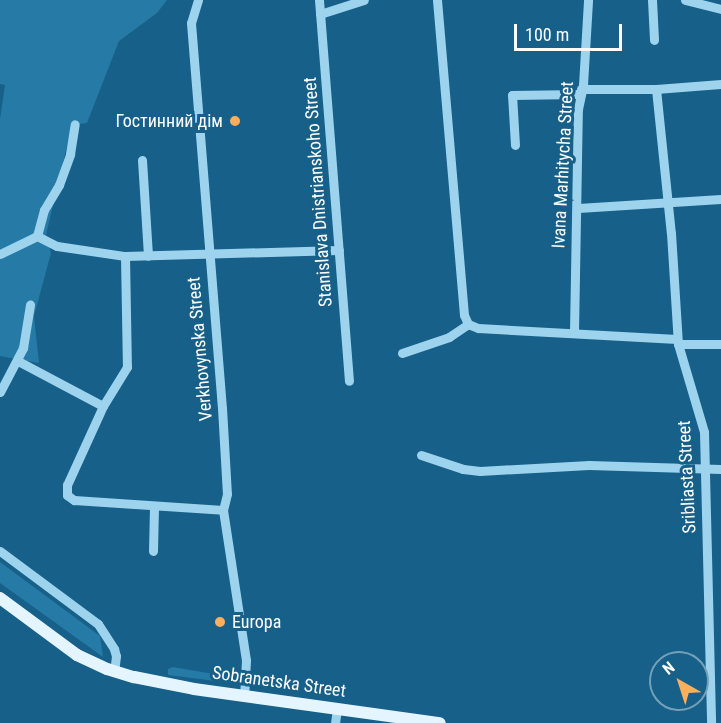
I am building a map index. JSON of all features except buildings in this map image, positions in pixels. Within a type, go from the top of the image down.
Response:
[{"type":"main road","name":"Sobranetska Street","points":[[0,598],[69,650],[114,672],[176,686],[440,723]]},
{"type":"street","name":"Verkhovynska Street","points":[[198,0],[191,23],[227,487],[223,510],[246,660],[244,695]]},
{"type":"street","name":"Stanislava Dnistrianskoho Street","points":[[319,0],[348,381]]},
{"type":"street","points":[[320,14],[364,0]]},
{"type":"street","points":[[437,0],[464,315],[468,324],[478,328],[721,344]]},
{"type":"street","name":"Ivana Marhitycha Street","points":[[574,333],[580,92],[588,0]]},
{"type":"street","points":[[652,0],[654,40]]},
{"type":"street","points":[[685,0],[721,9]]},
{"type":"street","points":[[515,145],[512,95],[721,84]]},
{"type":"street","name":"Sribliasta Street","points":[[656,89],[678,342],[684,372],[702,420],[711,723]]},
{"type":"street","points":[[37,236],[44,210],[59,185],[70,154],[75,124]]},
{"type":"street","points":[[142,160],[148,256]]},
{"type":"street","points":[[578,208],[721,199]]},
{"type":"street","points":[[0,254],[22,241],[37,236],[63,247],[124,256],[339,250]]},
{"type":"street","points":[[124,256],[127,367],[103,406],[67,485],[67,495],[74,500],[223,510]]},
{"type":"street","points":[[0,392],[13,364],[18,362],[23,348],[30,305]]},
{"type":"street","points":[[402,353],[448,337],[468,324]]},
{"type":"street","points":[[18,362],[103,406]]},
{"type":"street","points":[[421,455],[446,465],[480,471],[589,465],[721,469]]},
{"type":"street","points":[[153,551],[154,506]]},
{"type":"street","points":[[0,551],[98,624],[117,656],[114,672]]},
{"type":"street","points":[[335,723],[337,708]]},
{"type":"shaded area","points":[[0,0],[167,0],[157,13],[119,41],[87,123],[72,125],[46,235],[51,253],[34,316],[39,363],[0,356],[0,119],[5,85],[0,84]]},
{"type":"shaded area","points":[[0,562],[100,636],[103,657],[0,583]]},
{"type":"shaded area","points":[[173,667],[237,678],[239,684],[168,675],[168,669]]},
{"type":"place","name":"Гостинний дім","points":[[235,121]]},
{"type":"place","name":"Europa","points":[[220,622]]}]
